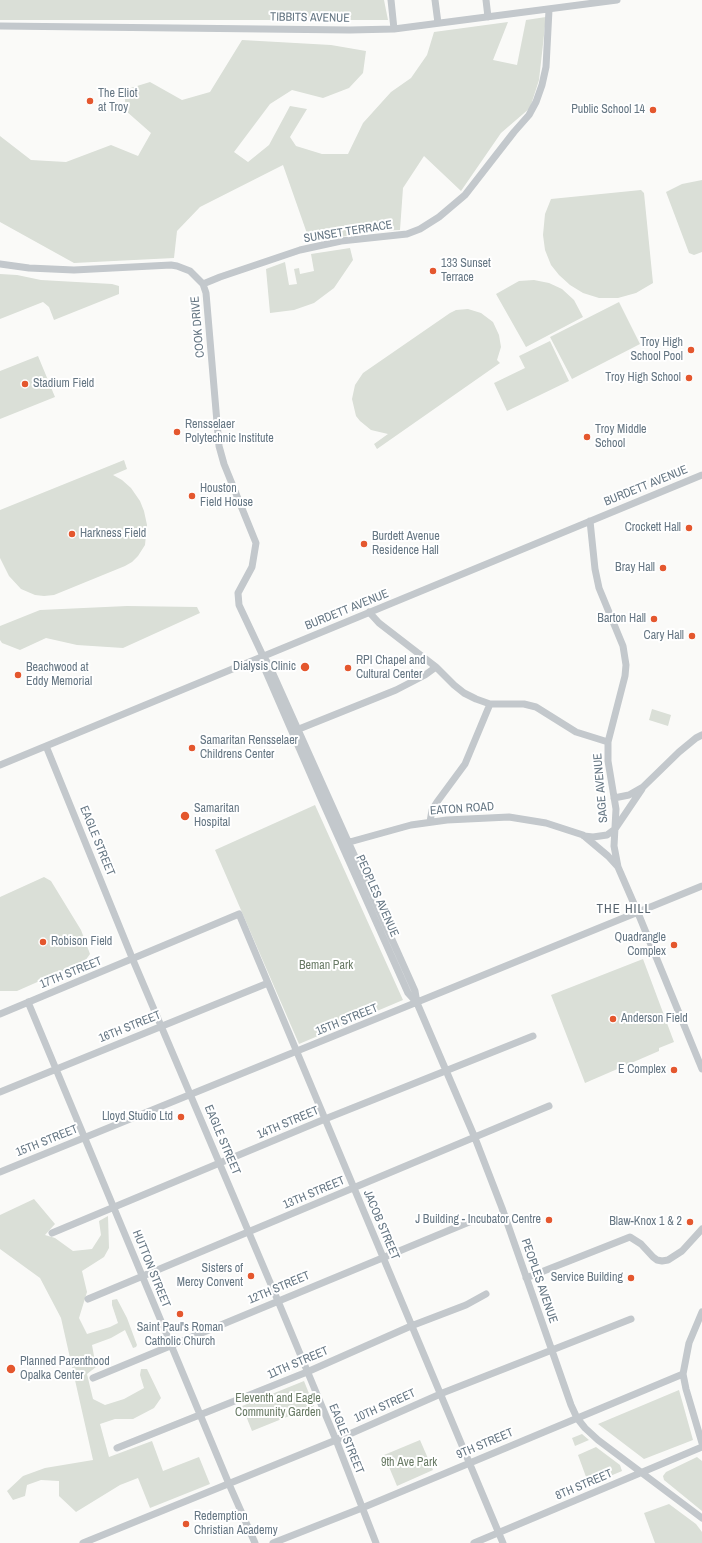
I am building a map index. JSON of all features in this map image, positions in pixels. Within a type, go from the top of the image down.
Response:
[{"type":"street","points":[[391,0],[394,28]]},
{"type":"street","points":[[436,0],[438,23]]},
{"type":"street","points":[[486,0],[488,17]]},
{"type":"street","name":"TIBBITS AVENUE","points":[[0,26],[350,30],[394,28],[549,10],[617,0]]},
{"type":"street","name":"SUNSET TERRACE","points":[[204,284],[220,277],[300,250],[341,241],[407,234],[420,229],[439,217],[465,195],[509,138],[529,115],[538,96],[546,67],[549,10]]},
{"type":"street","points":[[0,264],[29,268],[74,270],[170,265],[190,271],[204,284]]},
{"type":"street","name":"COOK DRIVE","points":[[204,284],[213,368]]},
{"type":"street","name":"PEOPLES AVENUE","points":[[213,368],[221,454],[256,543],[252,567],[239,588],[237,599],[263,656],[264,667],[415,991],[417,1003],[475,1138],[502,1208],[565,1393],[577,1418],[598,1440],[702,1518]]},
{"type":"street","name":"BURDETT AVENUE","points":[[0,765],[702,475]]},
{"type":"street","name":"SAGE AVENUE","points":[[590,521],[595,569],[599,588],[617,631],[625,657],[625,676],[608,742],[608,761],[616,809],[614,846],[618,867],[702,1069]]},
{"type":"street","points":[[370,612],[379,623],[436,667],[454,685],[476,699],[490,704],[524,704],[536,707],[576,732],[608,742]]},
{"type":"street","points":[[295,731],[396,690],[425,675],[436,667]]},
{"type":"street","points":[[430,822],[434,806],[465,764],[490,704]]},
{"type":"street","points":[[615,829],[643,787],[679,752],[702,735]]},
{"type":"street","name":"EAGLE STREET","points":[[46,746],[133,960],[336,1440],[376,1543]]},
{"type":"street","points":[[614,798],[629,795],[643,787]]},
{"type":"street","name":"EATON ROAD","points":[[346,843],[411,825],[430,822],[509,817],[546,822],[582,836],[593,837],[607,835],[615,829]]},
{"type":"street","name":"EATON ROAD","points":[[582,836],[608,856],[618,867]]},
{"type":"street","name":"15TH STREET","points":[[0,1172],[191,1096],[702,886]]},
{"type":"street","name":"17TH STREET","points":[[0,1014],[133,960],[239,914]]},
{"type":"street","name":"JACOB STREET","points":[[239,914],[502,1543]]},
{"type":"street","name":"16TH STREET","points":[[0,1092],[268,983]]},
{"type":"street","name":"HUTTON STREET","points":[[28,1002],[255,1543]]},
{"type":"street","name":"14TH STREET","points":[[52,1233],[325,1119],[533,1036]]},
{"type":"street","name":"13TH STREET","points":[[88,1298],[549,1106]]},
{"type":"street","name":"12TH STREET","points":[[93,1378],[474,1220]]},
{"type":"street","points":[[526,1278],[630,1237],[641,1244],[652,1257],[662,1261],[672,1258],[682,1251],[702,1229]]},
{"type":"street","name":"11TH STREET","points":[[118,1448],[307,1372],[411,1326],[466,1305],[486,1294]]},
{"type":"street","points":[[702,1312],[688,1343],[683,1374],[702,1443]]},
{"type":"street","name":"10TH STREET","points":[[83,1543],[336,1440],[440,1394],[630,1319]]},
{"type":"street","name":"9TH STREET","points":[[273,1543],[362,1508],[683,1374]]},
{"type":"street","name":"8TH STREET","points":[[474,1543],[702,1447]]},
{"type":"green space","points":[[0,0],[384,0],[388,20],[0,20]]},
{"type":"green space","points":[[546,17],[539,80],[530,108],[501,133],[461,191],[424,156],[403,188],[400,230],[377,231],[310,242],[283,165],[200,207],[177,231],[174,258],[74,263],[0,222],[0,136],[31,160],[66,162],[111,145],[138,156],[151,133],[126,111],[124,90],[150,82],[182,100],[210,92],[242,40],[331,45],[366,51],[363,73],[349,88],[323,98],[292,90],[270,104],[234,152],[248,162],[269,145],[290,106],[307,109],[290,137],[296,146],[322,154],[348,154],[363,123],[391,92],[411,78],[427,55],[434,32],[508,22],[493,60],[517,65],[526,20]]},
{"type":"green space","points":[[702,180],[702,252],[694,255],[689,253],[666,192],[682,184]]},
{"type":"green space","points":[[641,190],[644,193],[653,283],[636,293],[618,298],[599,298],[583,293],[570,285],[551,265],[545,250],[543,235],[545,214],[551,199]]},
{"type":"green space","points":[[350,248],[353,260],[334,288],[314,303],[294,310],[270,313],[266,269],[285,262],[289,285],[297,284],[294,269],[299,268],[300,274],[314,271],[311,254]]},
{"type":"green space","points":[[0,274],[17,275],[41,280],[112,284],[119,286],[119,294],[54,320],[49,307],[43,302],[0,319]]},
{"type":"green space","points":[[534,280],[549,283],[562,289],[574,300],[583,317],[526,347],[496,294],[519,281]]},
{"type":"green space","points":[[619,302],[640,344],[572,379],[550,337]]},
{"type":"green space","points":[[468,309],[481,313],[493,322],[499,335],[501,347],[497,360],[500,363],[377,449],[374,444],[388,434],[371,430],[356,416],[352,399],[355,385],[363,373],[450,313],[456,310]]},
{"type":"green space","points":[[550,341],[569,381],[507,411],[494,383],[525,368],[519,356]]},
{"type":"green space","name":"Stadium Field","points":[[38,356],[55,397],[0,419],[0,371]]},
{"type":"green space","points":[[124,460],[127,469],[113,475],[122,480],[131,488],[140,501],[147,525],[145,545],[138,556],[125,566],[54,595],[35,595],[21,589],[9,576],[0,558],[0,510]]},
{"type":"green space","points":[[127,606],[197,607],[200,613],[123,648],[77,645],[46,638],[20,650],[2,643],[0,640],[0,626],[40,610]]},
{"type":"green space","points":[[652,709],[671,715],[668,726],[649,720]]},
{"type":"green space","name":"Beman Park","points":[[315,805],[403,1000],[299,1044],[215,850]]},
{"type":"green space","name":"Robison Field","points":[[44,877],[51,881],[81,930],[90,954],[85,961],[17,991],[0,991],[0,897]]},
{"type":"green space","name":"Anderson Field","points":[[643,959],[674,1042],[659,1048],[659,1051],[585,1083],[551,995]]},
{"type":"green space","points":[[34,1199],[55,1224],[45,1235],[55,1238],[73,1251],[92,1249],[101,1235],[99,1221],[108,1216],[109,1248],[104,1257],[82,1271],[87,1292],[79,1318],[87,1334],[118,1323],[112,1305],[112,1300],[117,1299],[127,1318],[137,1345],[133,1348],[125,1330],[111,1338],[92,1345],[96,1367],[87,1374],[93,1399],[105,1405],[124,1399],[144,1388],[140,1375],[141,1369],[147,1369],[161,1398],[154,1408],[133,1419],[115,1419],[100,1424],[109,1457],[152,1441],[163,1471],[199,1457],[210,1484],[150,1508],[138,1478],[120,1485],[76,1512],[59,1496],[59,1481],[41,1480],[27,1485],[25,1496],[13,1500],[7,1491],[23,1476],[45,1468],[93,1460],[61,1318],[40,1278],[0,1249],[0,1215]]},
{"type":"green space","name":"Eleventh and Eagle Community Garden","points":[[304,1381],[314,1406],[252,1431],[242,1406]]},
{"type":"green space","points":[[679,1390],[693,1440],[644,1459],[598,1424]]},
{"type":"green space","points":[[582,1434],[589,1440],[575,1446],[572,1438]]},
{"type":"green space","name":"9th Ave Park","points":[[420,1440],[433,1470],[397,1486],[384,1455]]},
{"type":"green space","points":[[596,1447],[620,1465],[622,1471],[589,1485],[578,1455]]},
{"type":"green space","points":[[697,1457],[702,1461],[702,1511],[664,1480],[663,1476],[666,1472]]},
{"type":"green space","points":[[669,1504],[696,1524],[702,1532],[702,1543],[655,1543],[644,1513]]},
{"type":"place","name":"The Eliot at Troy","points":[[90,101]]},
{"type":"place","name":"Public School 14","points":[[653,110]]},
{"type":"place","name":"133 Sunset Terrace","points":[[433,271]]},
{"type":"place","name":"Troy High School Pool","points":[[691,350]]},
{"type":"place","name":"Troy High School","points":[[689,378]]},
{"type":"place","name":"Stadium Field","points":[[25,384]]},
{"type":"place","name":"Rensselaer Polytechnic Institute","points":[[177,432]]},
{"type":"place","name":"Troy Middle School","points":[[587,437]]},
{"type":"place","name":"Houston Field House","points":[[192,496]]},
{"type":"place","name":"Crockett Hall","points":[[689,528]]},
{"type":"place","name":"Harkness Field","points":[[72,534]]},
{"type":"place","name":"Burdett Avenue Residence Hall","points":[[364,544]]},
{"type":"place","name":"Bray Hall","points":[[663,568]]},
{"type":"place","name":"Barton Hall","points":[[654,619]]},
{"type":"place","name":"Cary Hall","points":[[692,636]]},
{"type":"place","name":"Dialysis Clinic","points":[[305,667]]},
{"type":"place","name":"RPI Chapel and Cultural Center","points":[[348,668]]},
{"type":"place","name":"Beachwood at Eddy Memorial","points":[[18,675]]},
{"type":"place","name":"Samaritan Rensselaer Childrens Center","points":[[192,748]]},
{"type":"place","name":"Samaritan Hospital","points":[[185,816]]},
{"type":"place","name":"Robison Field","points":[[43,942]]},
{"type":"place","name":"Quadrangle Complex","points":[[674,945]]},
{"type":"place","name":"Anderson Field","points":[[613,1019]]},
{"type":"place","name":"E Complex","points":[[674,1070]]},
{"type":"place","name":"Lloyd Studio Ltd","points":[[181,1117]]},
{"type":"place","name":"J Building - Incubator Centre","points":[[549,1220]]},
{"type":"place","name":"Blaw-Knox 1 & 2","points":[[690,1222]]},
{"type":"place","name":"Sisters of Mercy Convent","points":[[251,1276]]},
{"type":"place","name":"Service Building","points":[[631,1278]]},
{"type":"place","name":"Saint Paul's Roman Catholic Church","points":[[180,1314]]},
{"type":"place","name":"Planned Parenthood Opalka Center","points":[[11,1369]]},
{"type":"place","name":"Redemption Christian Academy","points":[[186,1524]]},
{"type":"district","name":"THE HILL","points":[[624,910]]}]
